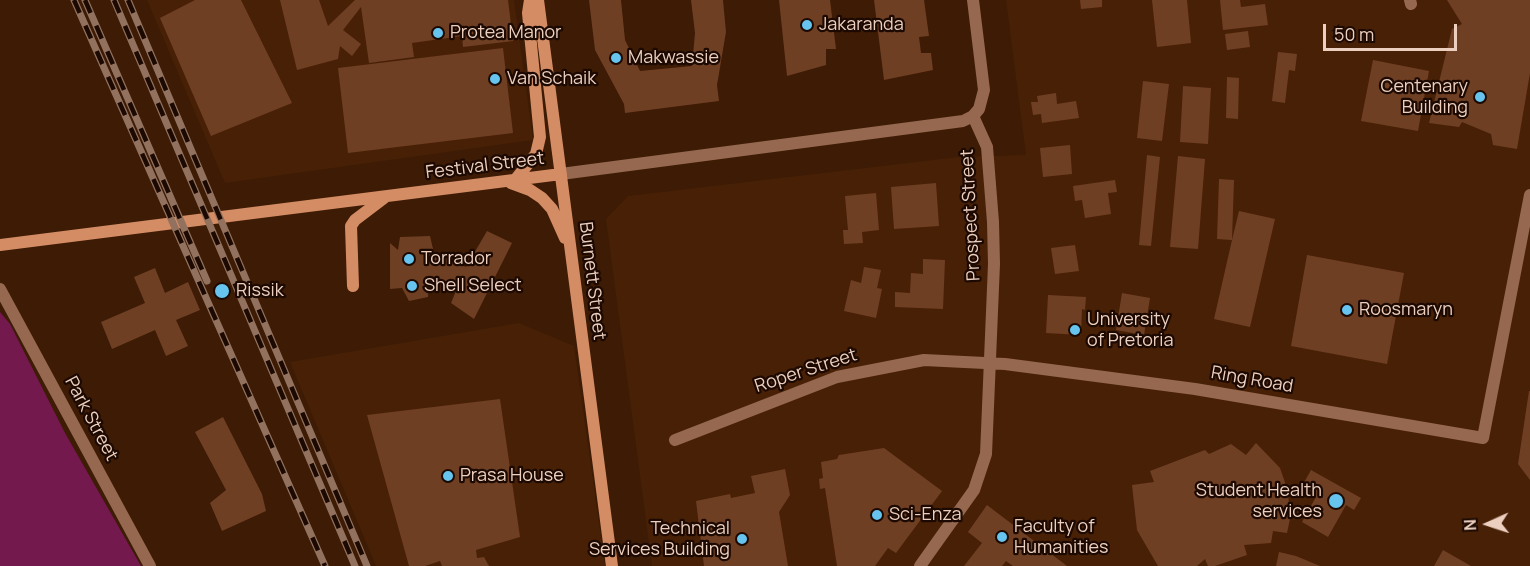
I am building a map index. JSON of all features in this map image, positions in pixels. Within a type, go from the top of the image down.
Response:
[{"type":"street","points":[[530,0],[528,13],[540,137],[536,153],[511,181],[542,198],[552,209],[570,247]]},
{"type":"street","name":"Burnett Street","points":[[538,0],[612,566]]},
{"type":"street","points":[[973,0],[984,90],[979,109],[973,116]]},
{"type":"street","name":"Festival Street","points":[[0,245],[511,181],[963,121],[973,116]]},
{"type":"street","name":"Prospect Street","points":[[973,116],[987,147],[993,222],[994,264],[990,362]]},
{"type":"street","name":"Ring Road","points":[[990,362],[1195,388],[1483,438],[1530,195]]},
{"type":"street","points":[[353,286],[351,226],[385,197]]},
{"type":"street","name":"Park Street","points":[[0,289],[150,566]]},
{"type":"street","name":"Roper Street","points":[[675,440],[779,397],[860,371],[924,360],[990,362]]},
{"type":"street","points":[[920,566],[974,490],[982,470],[989,433],[990,362]]},
{"type":"shaded area","points":[[147,0],[514,0],[533,140],[225,183]]},
{"type":"shaded area","name":"University of Pretoria","points":[[1006,0],[1530,0],[1530,566],[652,566],[606,219],[628,196],[959,157],[1026,155]]},
{"type":"shaded area","points":[[0,312],[10,324],[65,433],[141,566],[0,566]]},
{"type":"shaded area","points":[[519,323],[574,346],[605,566],[376,566],[290,362]]},
{"type":"building","points":[[195,0],[241,0],[292,103],[211,136],[160,18]]},
{"type":"building","name":"Protea Manor","points":[[280,0],[319,0],[328,26],[355,0],[508,0],[513,41],[463,47],[462,36],[412,43],[414,57],[369,63],[361,7],[343,30],[361,44],[352,56],[340,46],[338,59],[297,70]]},
{"type":"building","name":"Makwassie","points":[[589,0],[621,0],[625,40],[640,71],[692,66],[695,33],[691,0],[723,0],[726,32],[717,85],[719,101],[625,113],[624,104],[595,50]]},
{"type":"building","name":"Jakaranda","points":[[779,0],[830,0],[836,49],[826,49],[826,65],[787,76]]},
{"type":"building","points":[[874,0],[924,0],[929,36],[919,37],[921,53],[931,53],[933,70],[884,80]]},
{"type":"building","points":[[1080,0],[1102,0],[1102,7],[1081,9]]},
{"type":"building","points":[[1152,0],[1187,0],[1191,43],[1157,47]]},
{"type":"building","points":[[1220,0],[1240,0],[1241,7],[1265,4],[1268,25],[1223,30]]},
{"type":"building","name":"Centenary Building","points":[[1447,0],[1530,0],[1530,73],[1517,149],[1493,145],[1491,134],[1462,122],[1459,127],[1429,123],[1452,29],[1462,24]]},
{"type":"building","points":[[1248,31],[1250,47],[1227,50],[1225,34]]},
{"type":"building","points":[[503,48],[513,133],[348,153],[338,68]]},
{"type":"building","points":[[1278,52],[1297,54],[1295,71],[1289,70],[1285,103],[1272,101]]},
{"type":"building","points":[[1373,60],[1429,71],[1418,131],[1361,121]]},
{"type":"building","points":[[1227,77],[1239,78],[1238,119],[1226,118]]},
{"type":"building","points":[[1143,81],[1169,84],[1162,141],[1137,138]]},
{"type":"building","points":[[1183,86],[1211,88],[1208,144],[1180,142]]},
{"type":"building","points":[[1056,93],[1057,104],[1076,101],[1079,118],[1042,123],[1041,114],[1033,115],[1031,102],[1038,102],[1037,96]]},
{"type":"building","points":[[1070,145],[1072,174],[1043,177],[1040,148]]},
{"type":"building","points":[[1147,155],[1160,157],[1151,246],[1139,245]]},
{"type":"building","points":[[1178,156],[1205,159],[1198,249],[1170,247]]},
{"type":"building","points":[[1219,179],[1234,180],[1232,240],[1217,239]]},
{"type":"building","points":[[1115,180],[1117,192],[1108,193],[1111,214],[1085,218],[1082,200],[1075,201],[1073,186]]},
{"type":"building","points":[[936,183],[939,226],[894,229],[891,187]]},
{"type":"building","points":[[876,193],[879,230],[862,232],[863,243],[844,244],[843,230],[848,230],[845,196]]},
{"type":"building","points":[[1239,211],[1275,219],[1250,327],[1214,319]]},
{"type":"building","points":[[487,231],[512,243],[474,319],[451,303],[456,291],[429,279],[428,297],[409,301],[402,288],[390,289],[390,243],[398,250],[400,237],[430,236],[434,253],[466,267]]},
{"type":"building","points":[[1075,245],[1079,271],[1055,274],[1051,248]]},
{"type":"building","name":"Roosmaryn","points":[[1307,255],[1404,273],[1387,364],[1291,346]]},
{"type":"building","points":[[923,259],[945,260],[943,309],[895,307],[895,292],[910,293],[911,273],[923,274]]},
{"type":"building","points":[[864,267],[881,270],[877,288],[882,289],[876,318],[844,311],[851,280],[861,283]]},
{"type":"building","points":[[155,268],[165,293],[188,282],[200,310],[176,320],[188,346],[166,356],[155,330],[112,349],[101,322],[145,303],[134,277]]},
{"type":"building","points":[[1122,293],[1150,298],[1144,335],[1116,330]]},
{"type":"building","points":[[1048,295],[1086,297],[1085,310],[1082,309],[1081,335],[1046,333]]},
{"type":"building","points":[[1530,391],[1530,480],[1518,464]]},
{"type":"building","name":"Prasa House","points":[[500,399],[520,537],[476,550],[477,558],[484,557],[489,566],[442,566],[440,561],[425,566],[409,566],[367,415]]},
{"type":"building","points":[[223,417],[262,494],[266,511],[222,531],[210,503],[226,490],[195,432]]},
{"type":"building","points":[[1256,443],[1280,468],[1288,491],[1290,519],[1287,533],[1273,531],[1271,543],[1244,545],[1247,555],[1215,566],[1208,566],[1205,559],[1197,566],[1158,566],[1137,530],[1132,485],[1154,482],[1150,471],[1205,450],[1209,454],[1231,444],[1246,455]]},
{"type":"building","name":"Sci-Enza","points":[[884,448],[942,491],[896,553],[888,548],[875,566],[837,566],[825,488],[820,489],[819,479],[823,478],[821,462],[837,459],[839,455]]},
{"type":"building","name":"Technical Services Building","points":[[785,469],[790,495],[779,512],[788,566],[704,566],[696,501],[730,494],[731,498],[755,493],[751,476]]},
{"type":"building","name":"Student Health services","points":[[1311,470],[1361,498],[1354,510],[1346,505],[1328,537],[1302,522],[1316,497],[1301,488]]},
{"type":"building","name":"Faculty of Humanities","points":[[987,505],[1067,566],[1013,566],[1006,561],[1002,566],[964,566],[982,543],[968,532]]},
{"type":"building","points":[[1443,550],[1471,566],[1434,566]]},
{"type":"building","points":[[1279,552],[1296,556],[1320,566],[1276,566]]},
{"type":"railway","points":[[74,0],[325,566]]},
{"type":"railway","points":[[85,0],[207,281]]},
{"type":"railway","points":[[114,0],[355,566]]},
{"type":"railway","points":[[128,0],[367,566]]},
{"type":"place","name":"Jakaranda","points":[[807,25]]},
{"type":"place","name":"Protea Manor","points":[[438,33]]},
{"type":"place","name":"Makwassie","points":[[616,58]]},
{"type":"place","name":"Van Schaik","points":[[495,79]]},
{"type":"place","name":"Centenary Building","points":[[1480,97]]},
{"type":"place","name":"Torrador","points":[[409,259]]},
{"type":"place","name":"Shell Select","points":[[412,286]]},
{"type":"place","name":"Rissik","points":[[222,291]]},
{"type":"place","name":"Roosmaryn","points":[[1347,310]]},
{"type":"place","name":"University of Pretoria","points":[[1075,330]]},
{"type":"place","name":"Prasa House","points":[[448,476]]},
{"type":"place","name":"Student Health services","points":[[1336,501]]},
{"type":"place","name":"Sci-Enza","points":[[877,515]]},
{"type":"place","name":"Faculty of Humanities","points":[[1002,537]]},
{"type":"place","name":"Technical Services Building","points":[[742,539]]}]
